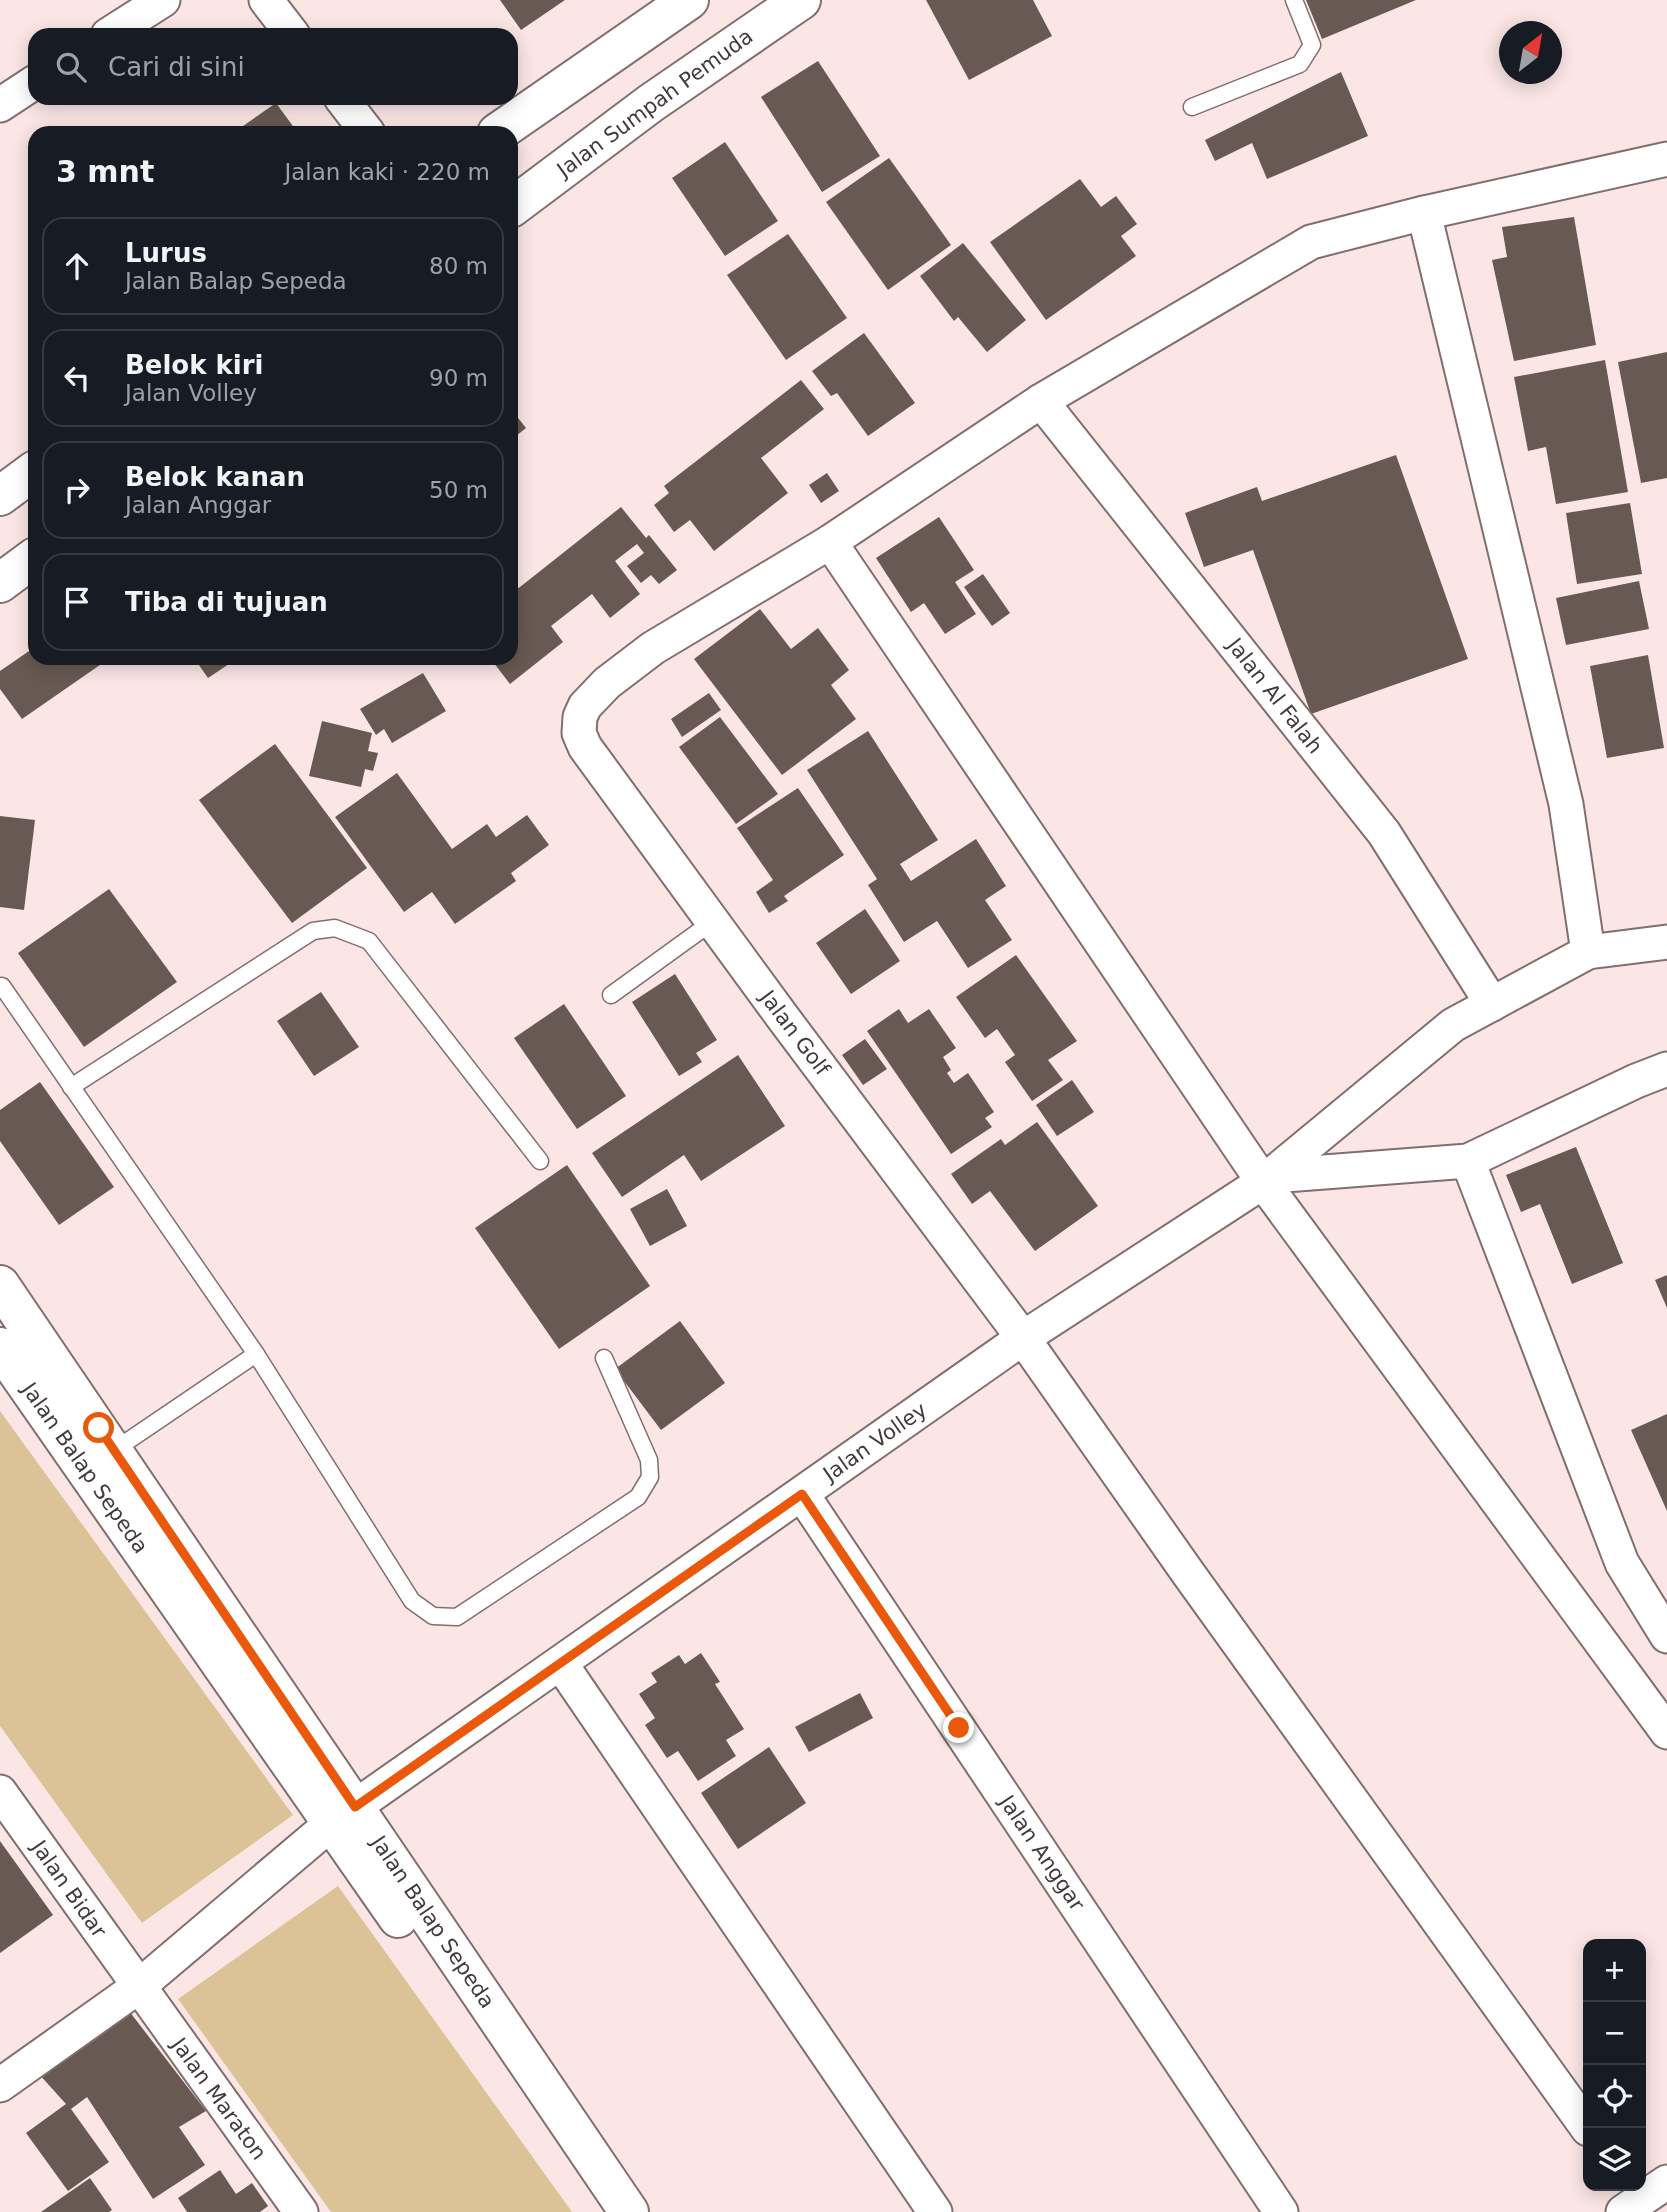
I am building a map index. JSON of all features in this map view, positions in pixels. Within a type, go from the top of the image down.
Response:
[{"type":"main road","points":[[507,126],[689,0]]},
{"type":"main road","name":"Jalan Sumpah Pemuda","points":[[518,203],[651,103],[801,0]]},
{"type":"main road","points":[[0,496],[28,475]]},
{"type":"main road","points":[[0,583],[28,562]]},
{"type":"main road","name":"Jalan Balap Sepeda","points":[[0,1285],[100,1460],[344,1815],[629,2212]]},
{"type":"main road","name":"Jalan Balap Sepeda","points":[[0,1347],[100,1460]]},
{"type":"main road","name":"Jalan Balap Sepeda","points":[[344,1815],[599,2212]]},
{"type":"street","points":[[119,28],[163,0]]},
{"type":"street","points":[[267,0],[288,28]]},
{"type":"street","points":[[0,105],[28,87]]},
{"type":"street","points":[[346,105],[363,126]]},
{"type":"street","points":[[1667,159],[1424,213],[1311,242],[1041,401],[830,542],[1268,1179],[1667,1732]]},
{"type":"street","points":[[1424,213],[1566,804],[1588,952],[1667,942]]},
{"type":"street","name":"Jalan Al Falah","points":[[1041,401],[1384,833],[1492,1004]]},
{"type":"street","name":"Jalan Golf","points":[[830,542],[653,648],[607,683],[586,706],[579,723],[579,733],[585,747],[712,922],[1023,1338],[1196,1584],[1587,2128]]},
{"type":"street","name":"Jalan Volley","points":[[0,2085],[138,1987],[344,1815],[1023,1338],[1268,1179],[1453,1025],[1588,952]]},
{"type":"street","points":[[1268,1179],[1468,1161],[1636,1081],[1667,1069]]},
{"type":"street","points":[[1468,1161],[1622,1563],[1667,1636]]},
{"type":"street","name":"Jalan Anggar","points":[[802,1494],[1281,2212]]},
{"type":"street","points":[[561,1664],[935,2212]]},
{"type":"street","name":"Jalan Bidar","points":[[0,1792],[138,1987]]},
{"type":"street","name":"Jalan Maraton","points":[[138,1987],[301,2212]]},
{"type":"street","points":[[1630,2199],[1667,2182]]},
{"type":"lane","points":[[1192,107],[1300,64],[1312,44],[1294,0]]},
{"type":"lane","points":[[611,995],[712,922]]},
{"type":"lane","points":[[71,1087],[313,931],[335,928],[369,941],[540,1161]]},
{"type":"lane","points":[[2,986],[256,1354],[412,1601],[433,1616],[457,1617],[638,1497],[650,1477],[649,1460],[604,1358]]},
{"type":"lane","points":[[100,1460],[256,1354]]},
{"type":"shaded area","points":[[0,1411],[293,1815],[142,1923],[0,1726]]},
{"type":"shaded area","points":[[338,1886],[572,2212],[331,2212],[178,1999]]},
{"type":"building","points":[[500,0],[565,0],[521,30]]},
{"type":"building","points":[[926,0],[1033,0],[1052,36],[969,80]]},
{"type":"building","points":[[1306,0],[1416,0],[1322,39]]},
{"type":"building","points":[[818,61],[880,156],[822,192],[761,97]]},
{"type":"building","points":[[1341,72],[1368,136],[1267,179],[1252,143],[1215,161],[1205,140]]},
{"type":"building","points":[[273,105],[277,105],[293,126],[243,126]]},
{"type":"building","points":[[725,142],[778,221],[725,256],[672,178]]},
{"type":"building","points":[[889,158],[951,245],[888,290],[826,202]]},
{"type":"building","points":[[1080,179],[1101,207],[1116,196],[1137,224],[1121,236],[1136,256],[1046,320],[990,242]]},
{"type":"building","points":[[1574,217],[1596,345],[1514,361],[1492,260],[1507,257],[1502,227]]},
{"type":"building","points":[[788,234],[847,318],[786,360],[727,275]]},
{"type":"building","points":[[963,243],[1026,320],[987,352],[958,317],[954,321],[920,276]]},
{"type":"building","points":[[864,333],[915,403],[868,436],[837,393],[831,396],[812,371]]},
{"type":"building","points":[[1667,352],[1667,478],[1641,483],[1618,362]]},
{"type":"building","points":[[1605,360],[1628,492],[1556,504],[1546,447],[1528,451],[1514,377]]},
{"type":"building","points":[[801,380],[824,409],[761,458],[788,493],[714,551],[690,520],[674,532],[654,505],[669,493],[664,486]]},
{"type":"building","points":[[518,418],[526,428],[518,434]]},
{"type":"building","points":[[1396,455],[1468,659],[1311,714],[1253,550],[1204,567],[1185,513],[1257,487],[1262,501]]},
{"type":"building","points":[[827,473],[839,491],[821,503],[809,485]]},
{"type":"building","points":[[1630,503],[1642,574],[1577,584],[1566,513]]},
{"type":"building","points":[[621,507],[646,538],[649,535],[677,570],[659,584],[651,575],[641,583],[627,566],[644,553],[637,544],[615,561],[640,594],[610,618],[592,594],[551,626],[563,642],[510,684],[495,665],[518,665],[520,587]]},
{"type":"building","points":[[939,517],[974,570],[955,582],[976,614],[945,634],[924,603],[911,612],[876,558]]},
{"type":"building","points":[[983,574],[1010,613],[992,626],[964,587]]},
{"type":"building","points":[[1639,581],[1649,629],[1566,645],[1556,598]]},
{"type":"building","points":[[760,609],[791,649],[818,628],[849,670],[831,685],[856,719],[782,775],[694,659]]},
{"type":"building","points":[[28,652],[28,665],[100,665],[22,719],[0,689],[0,671]]},
{"type":"building","points":[[1648,655],[1664,748],[1607,758],[1590,666]]},
{"type":"building","points":[[199,665],[228,665],[208,678]]},
{"type":"building","points":[[423,673],[446,711],[392,743],[384,729],[376,735],[360,709]]},
{"type":"building","points":[[709,693],[721,710],[682,737],[671,719]]},
{"type":"building","points":[[720,717],[778,794],[736,824],[679,747]]},
{"type":"building","points":[[322,721],[372,733],[368,751],[378,753],[373,771],[365,769],[361,787],[309,776]]},
{"type":"building","points":[[868,731],[938,840],[900,864],[911,881],[976,839],[1006,886],[985,900],[1012,940],[968,968],[937,921],[904,942],[868,885],[877,879],[807,770]]},
{"type":"building","points":[[275,744],[367,868],[292,923],[199,800]]},
{"type":"building","points":[[397,773],[452,849],[487,824],[496,837],[527,815],[549,845],[511,873],[516,881],[455,924],[432,892],[404,912],[335,817]]},
{"type":"building","points":[[798,788],[844,855],[784,896],[788,901],[769,913],[756,892],[773,880],[737,828]]},
{"type":"building","points":[[0,816],[35,820],[24,910],[0,907]]},
{"type":"building","points":[[109,889],[177,982],[84,1047],[18,953]]},
{"type":"building","points":[[865,909],[900,961],[851,994],[816,943]]},
{"type":"building","points":[[1016,955],[1077,1041],[1048,1060],[1063,1080],[1032,1101],[1005,1062],[1015,1055],[997,1029],[985,1038],[956,997]]},
{"type":"building","points":[[675,974],[717,1040],[696,1053],[702,1062],[679,1076],[632,1002]]},
{"type":"building","points":[[321,992],[359,1047],[314,1076],[277,1021]]},
{"type":"building","points":[[564,1004],[626,1096],[577,1129],[514,1038]]},
{"type":"building","points":[[899,1009],[908,1023],[929,1009],[956,1048],[943,1057],[951,1070],[947,1073],[954,1083],[968,1073],[994,1112],[985,1118],[992,1127],[951,1154],[867,1031]]},
{"type":"building","points":[[865,1039],[887,1069],[863,1085],[842,1055]]},
{"type":"building","points":[[738,1055],[785,1126],[701,1181],[684,1155],[622,1197],[592,1153]]},
{"type":"building","points":[[1072,1080],[1094,1112],[1057,1136],[1036,1105]]},
{"type":"building","points":[[40,1082],[114,1187],[59,1225],[0,1141],[0,1110]]},
{"type":"building","points":[[1037,1122],[1098,1206],[1035,1251],[990,1191],[972,1204],[951,1174],[1001,1139],[1005,1145]]},
{"type":"building","points":[[1576,1147],[1623,1263],[1572,1284],[1540,1204],[1521,1212],[1506,1175]]},
{"type":"building","points":[[567,1165],[650,1286],[559,1349],[475,1228]]},
{"type":"building","points":[[667,1189],[687,1226],[650,1246],[630,1209]]},
{"type":"building","points":[[1667,1275],[1667,1308],[1655,1280]]},
{"type":"building","points":[[680,1321],[725,1383],[661,1430],[615,1369]]},
{"type":"building","points":[[1667,1414],[1667,1511],[1631,1430]]},
{"type":"building","points":[[701,1653],[720,1682],[715,1684],[744,1729],[726,1740],[736,1756],[698,1781],[678,1751],[667,1758],[645,1725],[655,1718],[639,1694],[657,1682],[651,1673],[679,1655],[685,1664]]},
{"type":"building","points":[[860,1693],[873,1718],[809,1752],[795,1727]]},
{"type":"building","points":[[769,1747],[806,1803],[738,1849],[701,1793]]},
{"type":"building","points":[[0,1841],[53,1915],[0,1953]]},
{"type":"building","points":[[126,2007],[206,2111],[179,2127],[205,2165],[153,2199],[87,2097],[71,2109],[109,2162],[68,2191],[26,2133],[66,2104],[38,2073]]},
{"type":"building","points":[[220,2170],[236,2194],[252,2183],[268,2206],[260,2212],[187,2212],[178,2198]]},
{"type":"building","points":[[90,2178],[112,2210],[41,2212]]},
{"type":"route","points":[[99,1428],[355,1807],[802,1494],[959,1728]]}]
